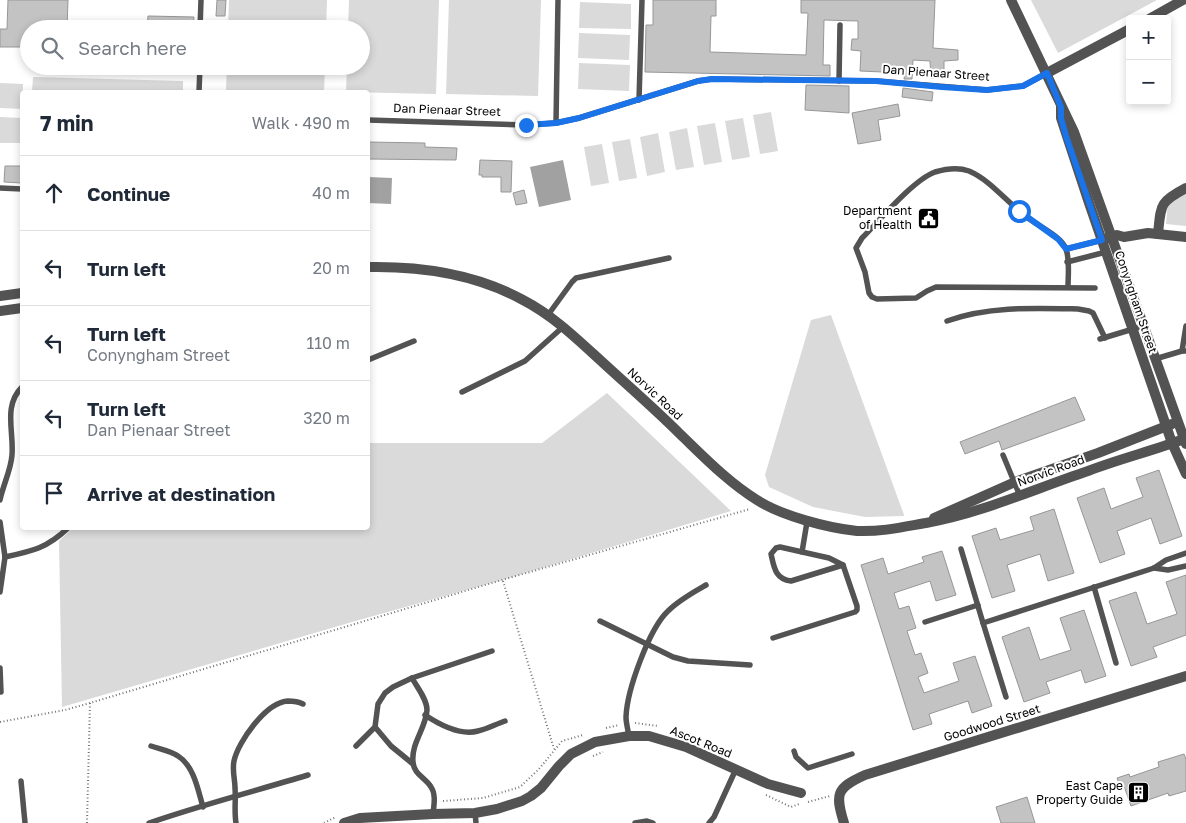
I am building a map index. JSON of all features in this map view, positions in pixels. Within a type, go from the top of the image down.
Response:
[{"type":"street","name":"Conyngham Street","points":[[1011,0],[1047,73],[1061,107],[1068,115],[1138,328],[1166,426],[1186,474]]},
{"type":"street","points":[[1155,15],[1183,0]]},
{"type":"street","name":"Dan Pienaar Street","points":[[1047,73],[1126,31]]},
{"type":"street","points":[[1158,234],[1163,204],[1167,199],[1186,188]]},
{"type":"street","points":[[1107,238],[1148,233],[1186,237]]},
{"type":"street","points":[[1111,250],[1122,243],[1124,237]]},
{"type":"street","name":"Norvic Road","points":[[370,267],[423,269],[459,276],[523,299],[564,326],[702,456],[741,489],[765,504],[807,522],[858,531],[895,529],[954,517],[1172,443],[1185,442]]},
{"type":"street","points":[[0,296],[20,293]]},
{"type":"street","points":[[0,311],[20,308]]},
{"type":"street","name":"Conyngham Street","points":[[1138,328],[1155,359],[1185,442]]},
{"type":"street","name":"Norvic Road","points":[[927,522],[1015,482],[1098,454],[1177,421]]},
{"type":"street","name":"Goodwood Street","points":[[844,823],[838,804],[843,788],[850,781],[1186,676]]},
{"type":"street","name":"Ascot Road","points":[[344,823],[360,818],[433,814],[476,818],[526,798],[541,788],[571,754],[595,742],[629,736],[649,736],[686,747],[768,784],[801,793]]},
{"type":"lane","points":[[200,20],[201,0]]},
{"type":"lane","points":[[556,123],[558,0]]},
{"type":"lane","points":[[639,100],[642,0]]},
{"type":"lane","points":[[840,25],[840,81]]},
{"type":"lane","name":"Dan Pienaar Street","points":[[370,120],[526,125],[556,123],[579,118],[698,81],[712,79],[876,81],[987,90],[1023,86],[1047,73]]},
{"type":"lane","points":[[199,90],[200,75]]},
{"type":"lane","points":[[1068,288],[1066,249],[1058,239],[1027,218],[981,178],[966,170],[952,169],[930,174],[913,186],[862,238],[856,248],[865,272],[868,293],[877,299],[916,298],[927,290],[936,287],[1068,288],[1095,288]]},
{"type":"lane","points":[[0,188],[20,190]]},
{"type":"lane","points":[[1066,249],[1107,238]]},
{"type":"lane","points":[[1067,262],[1111,250]]},
{"type":"lane","points":[[548,314],[576,278],[669,258]]},
{"type":"lane","points":[[947,321],[967,314],[994,310],[1078,309],[1093,313],[1102,339],[1138,328]]},
{"type":"lane","points":[[462,392],[525,361],[564,326]]},
{"type":"lane","points":[[1155,359],[1184,351],[1186,326]]},
{"type":"lane","points":[[370,359],[414,341]]},
{"type":"lane","points":[[0,500],[12,455],[10,409],[15,396],[20,390]]},
{"type":"lane","points":[[1003,455],[1020,496]]},
{"type":"lane","points":[[0,522],[5,556],[0,592]]},
{"type":"lane","points":[[802,552],[807,522]]},
{"type":"lane","points":[[5,556],[46,546],[66,530]]},
{"type":"lane","points":[[773,638],[855,612],[858,606],[843,564],[829,558],[780,547],[776,548],[771,554],[776,573],[784,580],[791,581],[843,564]]},
{"type":"lane","points":[[961,549],[1006,697]]},
{"type":"lane","points":[[983,622],[1154,568],[1166,560],[1186,553]]},
{"type":"lane","points":[[1154,568],[1168,570],[1186,566]]},
{"type":"lane","points":[[629,736],[626,717],[632,688],[638,664],[655,628],[667,612],[679,601],[706,585]]},
{"type":"lane","points":[[1094,587],[1116,663]]},
{"type":"lane","points":[[925,622],[978,605]]},
{"type":"lane","points":[[600,621],[647,646],[673,657],[688,661],[750,665]]},
{"type":"lane","points":[[356,746],[375,727],[378,704],[385,693],[393,687],[412,678],[492,651]]},
{"type":"lane","points":[[0,668],[1,692]]},
{"type":"lane","points":[[412,678],[425,701],[427,709],[416,738],[413,764],[417,773],[431,787],[434,798],[433,814]]},
{"type":"lane","points":[[236,823],[233,772],[234,761],[239,748],[260,717],[268,710],[287,701],[304,704]]},
{"type":"lane","points":[[425,715],[441,725],[468,732],[478,731],[504,721]]},
{"type":"lane","points":[[375,727],[391,746],[413,764]]},
{"type":"lane","points":[[151,746],[177,756],[185,762],[190,769],[203,806]]},
{"type":"lane","points":[[794,751],[796,757],[808,768],[852,754]]},
{"type":"lane","points":[[708,823],[718,809],[736,769]]},
{"type":"lane","points":[[149,823],[308,775]]},
{"type":"lane","points":[[21,781],[25,823]]},
{"type":"lane","points":[[635,823],[647,821],[653,823]]},
{"type":"path","points":[[0,722],[65,710],[90,703],[765,504]]},
{"type":"path","points":[[502,580],[559,766]]},
{"type":"path","points":[[87,823],[90,703]]},
{"type":"path","points":[[585,758],[603,752]]},
{"type":"path","points":[[765,795],[790,807],[800,804]]},
{"type":"path","points":[[808,802],[817,799]]},
{"type":"shaded area","points":[[229,0],[327,0],[326,20],[228,20]]},
{"type":"shaded area","points":[[349,0],[439,0],[436,94],[346,90],[347,75],[370,75],[370,20],[348,20]]},
{"type":"shaded area","points":[[449,0],[541,0],[538,96],[446,94]]},
{"type":"shaded area","points":[[1031,0],[1157,0],[1126,15],[1058,53]]},
{"type":"shaded area","points":[[580,2],[631,4],[631,29],[579,28]]},
{"type":"shaded area","points":[[579,33],[630,35],[629,60],[578,58]]},
{"type":"shaded area","points":[[579,63],[630,65],[629,91],[578,89]]},
{"type":"shaded area","points":[[227,75],[325,75],[324,90],[226,90]]},
{"type":"shaded area","points":[[33,77],[183,81],[183,90],[32,90]]},
{"type":"shaded area","points":[[0,83],[23,84],[23,90],[20,90],[20,109],[0,108]]},
{"type":"shaded area","points":[[771,112],[778,151],[760,154],[753,115]]},
{"type":"shaded area","points":[[0,117],[20,118],[20,143],[0,143]]},
{"type":"shaded area","points":[[743,118],[750,157],[732,160],[725,121]]},
{"type":"shaded area","points":[[715,123],[722,162],[704,165],[697,126]]},
{"type":"shaded area","points":[[687,128],[694,167],[676,170],[669,132]]},
{"type":"shaded area","points":[[658,133],[665,172],[647,176],[640,137]]},
{"type":"shaded area","points":[[630,139],[637,178],[619,181],[612,142]]},
{"type":"shaded area","points":[[602,144],[609,183],[591,186],[584,147]]},
{"type":"shaded area","points":[[563,160],[571,200],[539,207],[530,167]]},
{"type":"shaded area","points":[[370,177],[392,178],[391,204],[370,203]]},
{"type":"shaded area","points":[[1186,193],[1186,226],[1166,224],[1168,202]]},
{"type":"shaded area","points":[[831,315],[904,516],[865,517],[813,507],[769,487],[765,475],[811,320]]},
{"type":"shaded area","points":[[607,393],[731,511],[502,580],[62,707],[59,541],[71,530],[370,530],[370,443],[542,443]]},
{"type":"building","points":[[8,0],[68,0],[67,20],[20,20],[20,47],[0,47],[0,29],[7,29]]},
{"type":"building","points":[[217,0],[226,0],[225,16],[216,16]]},
{"type":"building","points":[[653,0],[716,0],[716,16],[711,16],[710,52],[806,55],[808,13],[801,13],[801,0],[935,0],[933,48],[958,50],[958,60],[944,61],[944,78],[931,78],[930,61],[913,60],[912,79],[904,79],[905,73],[860,71],[861,51],[851,50],[852,39],[858,39],[858,21],[824,20],[823,65],[830,65],[830,76],[645,72],[646,25],[653,25]]},
{"type":"building","points":[[148,16],[194,17],[194,20],[148,20]]},
{"type":"building","points":[[806,85],[849,86],[849,113],[805,110]]},
{"type":"building","points":[[903,88],[933,92],[932,101],[902,97]]},
{"type":"building","points":[[898,104],[900,116],[878,120],[881,140],[858,144],[852,113]]},
{"type":"building","points":[[370,142],[425,143],[425,147],[457,148],[456,160],[370,159]]},
{"type":"building","points":[[480,160],[512,161],[511,192],[501,192],[501,177],[482,177],[482,175],[479,175]]},
{"type":"building","points":[[5,166],[20,166],[20,183],[4,182]]},
{"type":"building","points":[[524,190],[527,203],[516,205],[513,193]]},
{"type":"building","points":[[1075,397],[1085,420],[1002,450],[999,441],[965,454],[960,442]]},
{"type":"building","points":[[1159,470],[1182,536],[1160,544],[1151,518],[1117,531],[1125,554],[1100,563],[1077,498],[1104,488],[1111,509],[1143,497],[1136,478]]},
{"type":"building","points":[[1054,509],[1074,573],[1048,581],[1040,554],[1007,565],[1015,591],[992,598],[972,536],[996,528],[1000,540],[1034,530],[1030,517]]},
{"type":"building","points":[[942,551],[956,595],[936,601],[930,581],[894,593],[899,609],[909,606],[916,628],[907,631],[915,655],[921,653],[928,673],[918,677],[924,693],[959,681],[953,663],[975,656],[992,706],[972,713],[968,701],[929,714],[932,724],[913,730],[861,565],[883,558],[888,574],[924,562],[922,557]]},
{"type":"building","points":[[1186,575],[1186,635],[1153,647],[1157,657],[1131,666],[1109,601],[1136,592],[1147,624],[1177,614],[1166,582]]},
{"type":"building","points":[[1084,610],[1106,676],[1085,683],[1081,670],[1046,682],[1050,693],[1024,702],[1002,637],[1029,627],[1040,660],[1071,650],[1060,618]]},
{"type":"building","points":[[1184,754],[1186,759],[1186,791],[1169,796],[1168,793],[1131,806],[1124,786],[1121,788],[1117,778],[1129,774],[1130,777],[1159,767],[1158,762]]},
{"type":"building","points":[[1027,797],[1035,823],[1001,823],[996,807]]},
{"type":"place","name":"Department of Health","points":[[928,218]]},
{"type":"place","name":"East Cape Property Guide","points":[[1139,793]]},
{"type":"route","points":[[526,125],[556,123],[579,118],[698,81],[712,79],[876,81],[987,90],[1023,86],[1047,73],[1061,107],[1061,118],[1066,136],[1102,240],[1066,249],[1058,239],[1019,211]]}]
